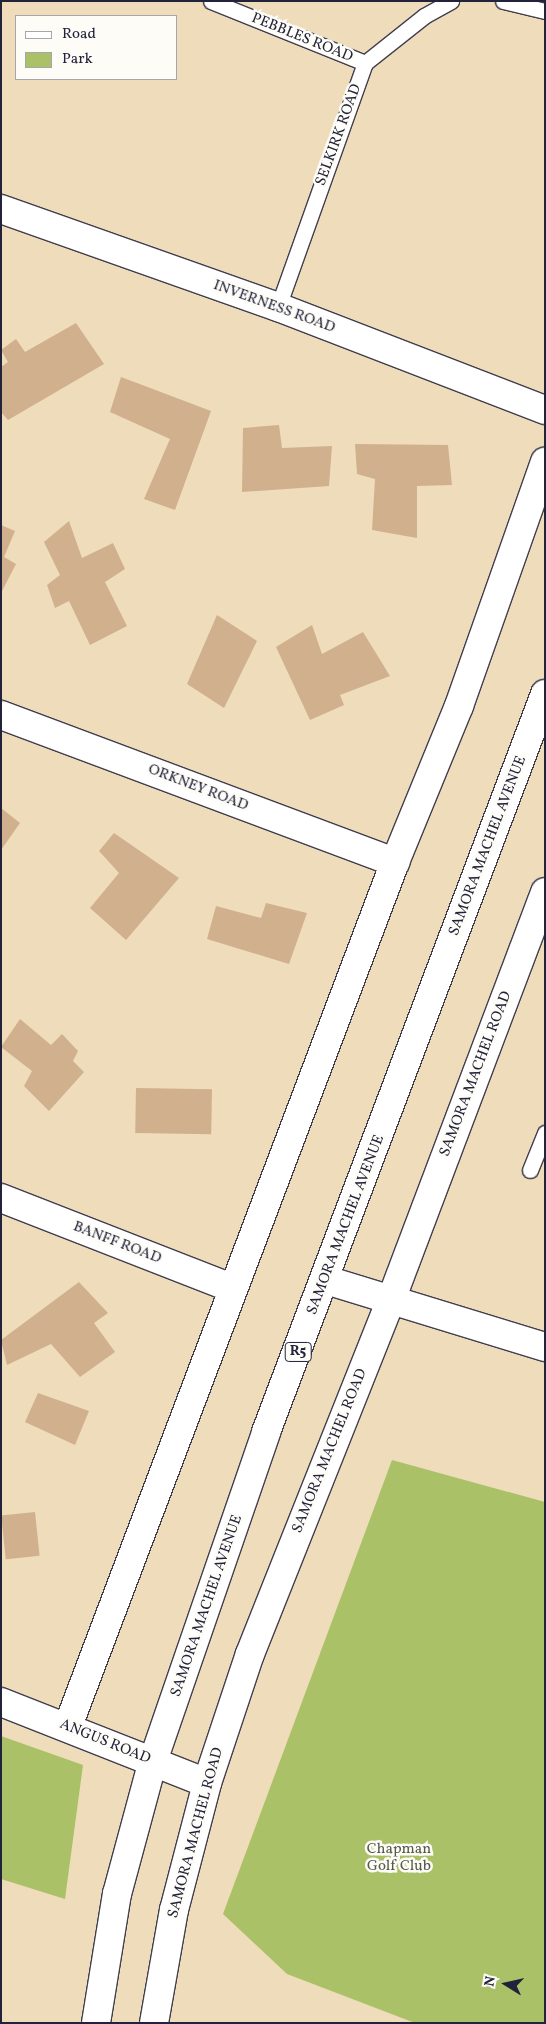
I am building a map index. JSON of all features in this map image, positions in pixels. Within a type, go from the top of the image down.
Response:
[{"type":"main road","name":"INVERNESS ROAD","points":[[1,209],[278,307],[545,410]]},
{"type":"main road","points":[[68,1726],[232,1288],[395,862],[459,706],[545,462]]},
{"type":"main road","name":"SAMORA MACHEL AVENUE","points":[[96,2023],[117,1894],[153,1761],[266,1432],[326,1280],[545,694]]},
{"type":"main road","name":"ORKNEY ROAD","points":[[1,714],[395,862]]},
{"type":"main road","name":"SAMORA MACHEL ROAD","points":[[154,2023],[174,1910],[207,1783],[267,1609],[391,1300],[545,892]]},
{"type":"main road","name":"BANFF ROAD","points":[[1,1198],[232,1288]]},
{"type":"main road","points":[[326,1280],[545,1347]]},
{"type":"main road","name":"ANGUS ROAD","points":[[1,1702],[68,1726],[207,1783]]},
{"type":"lane","name":"PEBBLES ROAD","points":[[211,1],[365,63]]},
{"type":"lane","points":[[365,63],[424,16],[452,1]]},
{"type":"lane","points":[[503,1],[545,11]]},
{"type":"lane","name":"SELKIRK ROAD","points":[[278,307],[365,63]]},
{"type":"lane","points":[[530,1170],[545,1133]]},
{"type":"green space","name":"Chapman Golf Club","points":[[392,1460],[545,1502],[545,2023],[415,2023],[287,1974],[223,1914]]},
{"type":"green space","points":[[1,1736],[83,1765],[65,1899],[1,1879]]},
{"type":"building","points":[[76,323],[104,364],[8,420],[1,412],[1,367],[8,362],[1,350],[16,339],[25,352]]},
{"type":"building","points":[[121,377],[211,411],[175,510],[144,499],[170,439],[110,412]]},
{"type":"building","points":[[279,425],[282,448],[332,446],[329,486],[242,492],[243,428]]},
{"type":"building","points":[[355,444],[448,445],[452,485],[417,486],[417,538],[372,530],[375,479],[357,474]]},
{"type":"building","points":[[69,521],[82,558],[113,543],[125,569],[105,582],[127,626],[90,645],[69,601],[55,608],[47,585],[60,575],[44,542]]},
{"type":"building","points":[[1,525],[15,531],[4,557],[16,564],[1,593]]},
{"type":"building","points":[[217,615],[257,641],[224,708],[187,684]]},
{"type":"building","points":[[312,625],[322,654],[363,632],[390,676],[340,695],[344,705],[310,720],[276,647]]},
{"type":"building","points":[[1,808],[20,823],[1,850]]},
{"type":"building","points":[[114,833],[179,878],[126,940],[90,908],[119,873],[99,851]]},
{"type":"building","points":[[266,903],[307,913],[289,964],[207,939],[216,906],[261,918]]},
{"type":"building","points":[[20,1019],[51,1045],[62,1034],[78,1051],[73,1061],[84,1072],[49,1111],[24,1086],[32,1071],[1,1047]]},
{"type":"building","points":[[136,1088],[212,1089],[211,1134],[135,1133]]},
{"type":"building","points":[[79,1282],[108,1313],[94,1323],[115,1352],[80,1377],[51,1344],[7,1365],[1,1340]]},
{"type":"building","points":[[38,1393],[89,1411],[75,1445],[25,1422]]},
{"type":"building","points":[[35,1512],[40,1556],[6,1559],[1,1516]]}]
